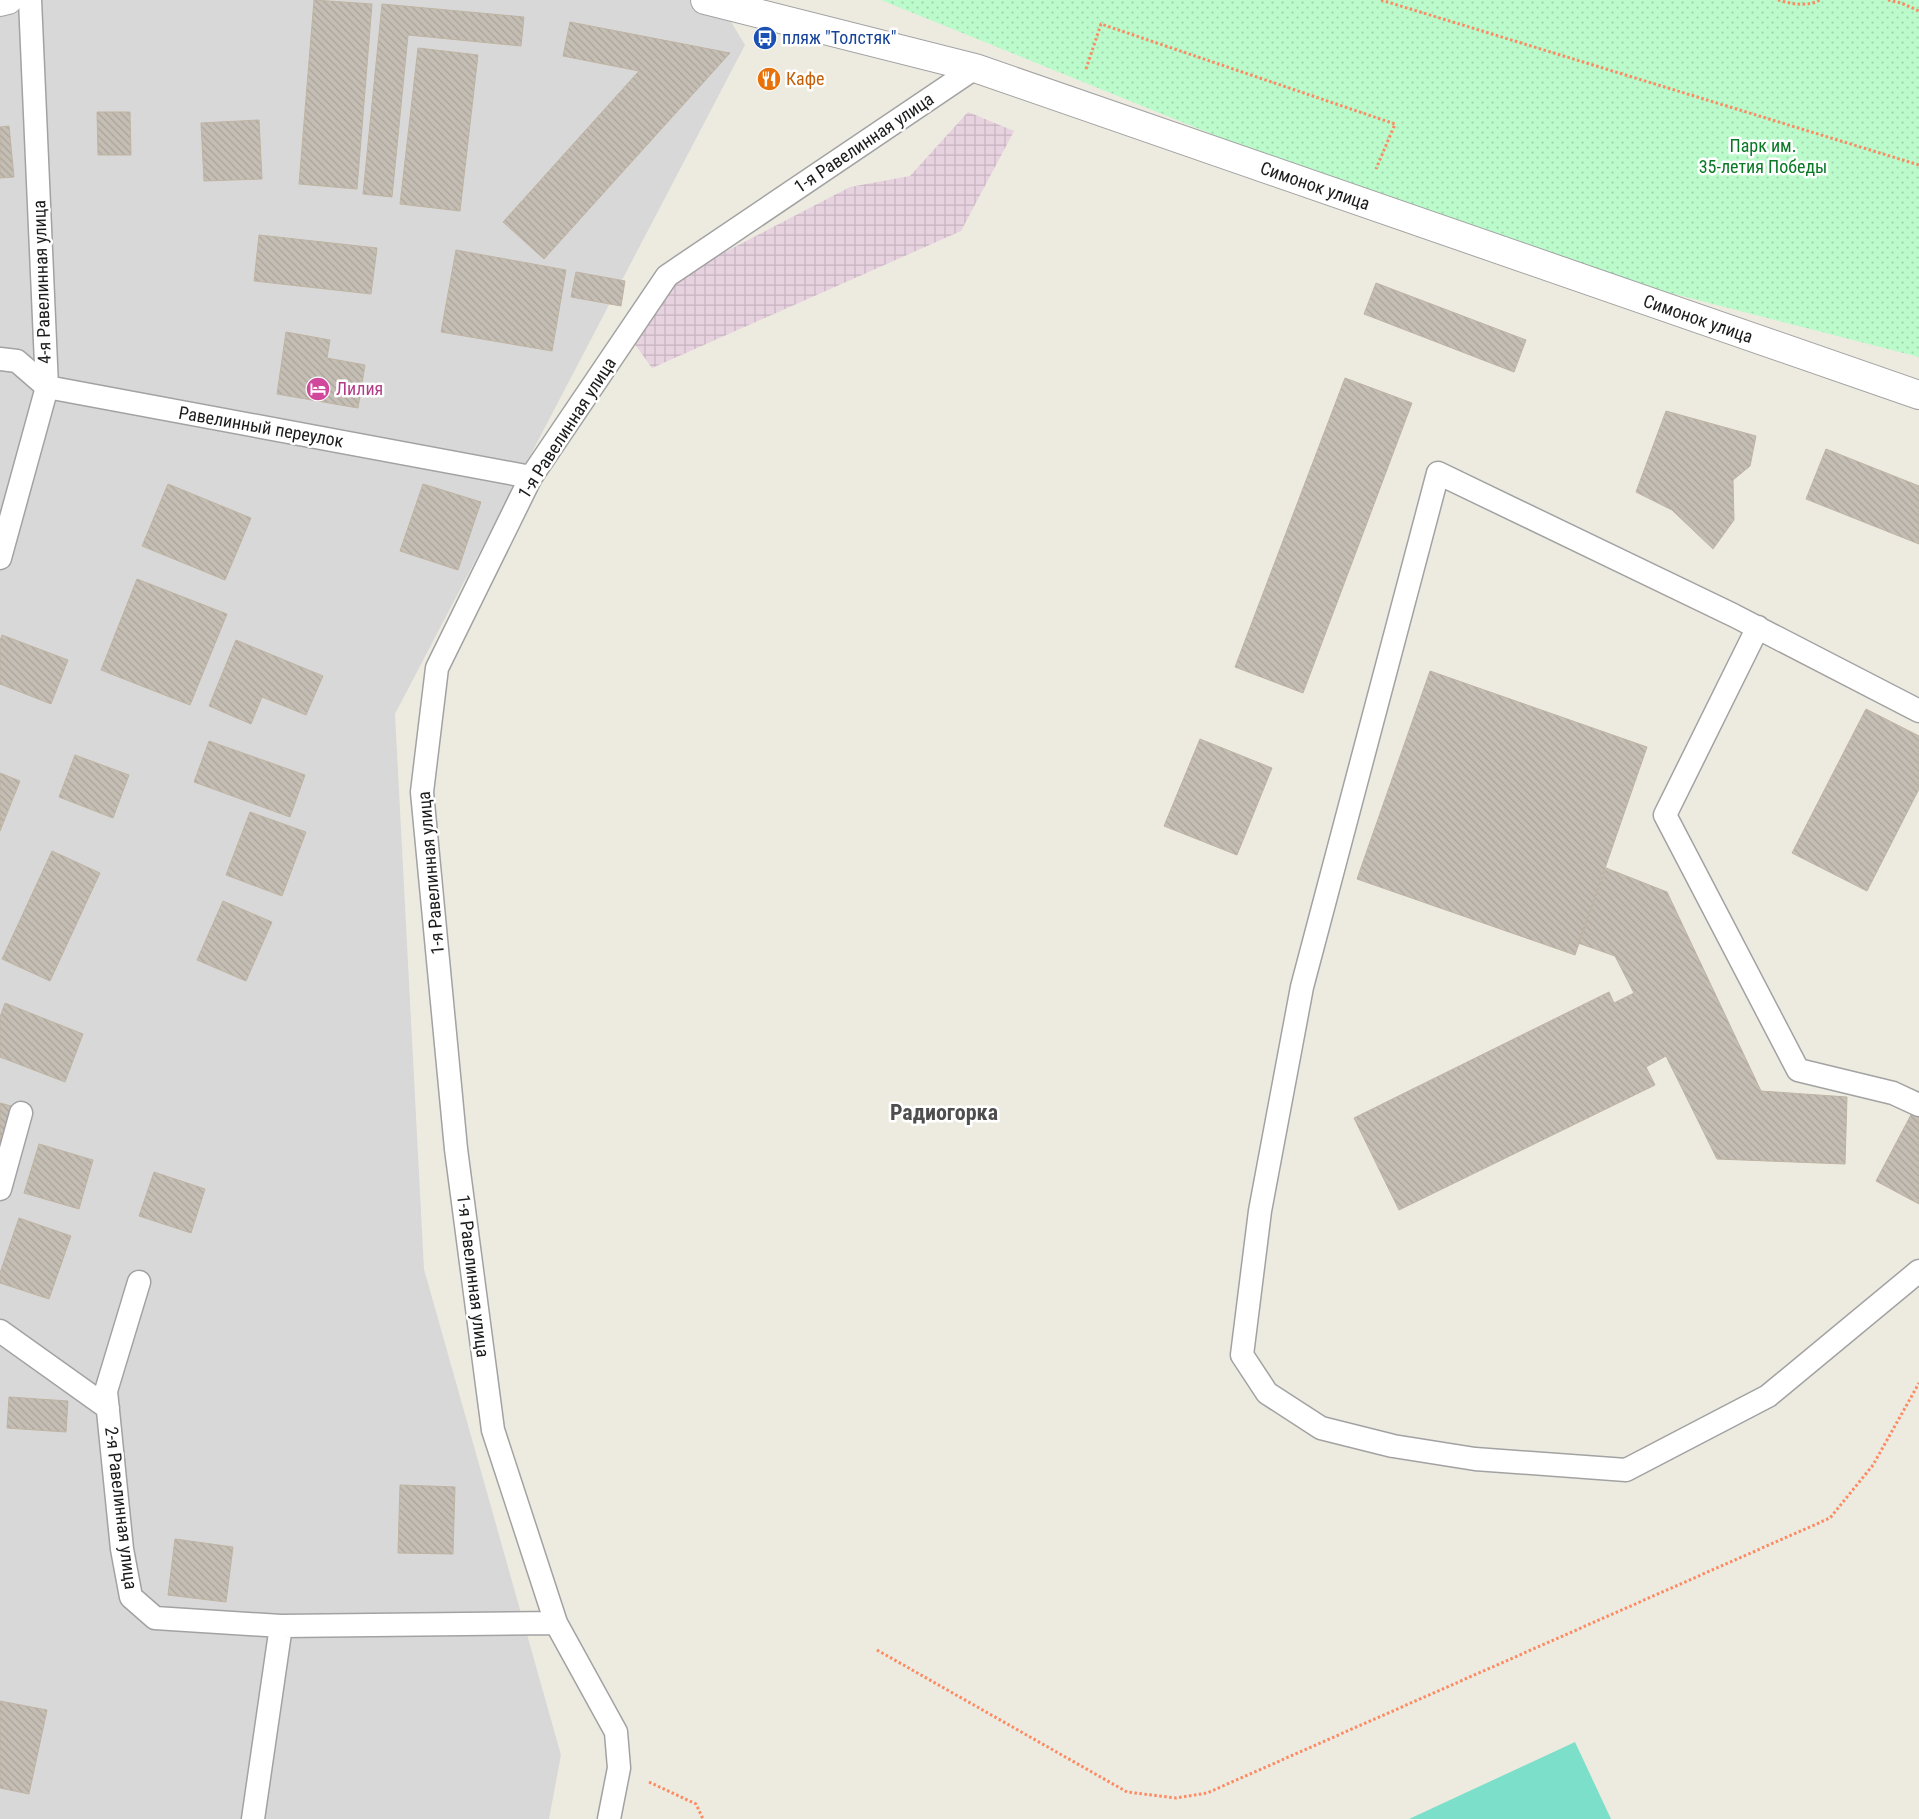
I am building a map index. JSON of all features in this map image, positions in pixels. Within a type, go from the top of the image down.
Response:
[{"type":"street","points":[[0,2],[8,0]]},
{"type":"street","name":"Симонок улица","points":[[717,1],[975,68],[1919,395]]},
{"type":"lane","name":"4-я Равелинная улица","points":[[0,558],[47,387],[30,0]]},
{"type":"lane","name":"1-я Равелинная улица","points":[[609,1819],[619,1768],[616,1732],[556,1623],[493,1430],[456,1149],[422,792],[437,668],[531,477],[667,276],[975,68]]},
{"type":"lane","points":[[0,359],[17,361],[47,387]]},
{"type":"lane","name":"Равелинный переулок","points":[[47,387],[531,477]]},
{"type":"lane","points":[[1919,711],[1758,627],[1438,473],[1302,987],[1260,1211],[1242,1355],[1267,1393],[1321,1428],[1393,1446],[1475,1459],[1626,1470],[1768,1396],[1919,1272]]},
{"type":"lane","points":[[1758,627],[1665,815],[1798,1070],[1893,1093],[1919,1105]]},
{"type":"lane","points":[[0,1189],[21,1113]]},
{"type":"lane","name":"2-я Равелинная улица","points":[[139,1282],[106,1391],[122,1549],[131,1597],[155,1618],[281,1626],[556,1623]]},
{"type":"lane","points":[[0,1331],[108,1408]]},
{"type":"lane","points":[[253,1819],[281,1626]]},
{"type":"path","points":[[1381,0],[1919,166]]},
{"type":"path","points":[[1778,0],[1789,3],[1812,4],[1820,0]]},
{"type":"path","points":[[1888,0],[1901,3],[1919,11]]},
{"type":"path","points":[[877,1650],[1127,1792],[1176,1798],[1207,1793],[1830,1518],[1873,1465],[1919,1383]]},
{"type":"path","points":[[619,1768],[696,1804],[703,1819]]},
{"type":"shaded area","points":[[0,0],[718,0],[745,45],[395,714],[424,1269],[561,1755],[549,1819],[0,1819]]},
{"type":"shaded area","points":[[968,112],[1014,131],[961,231],[652,368],[631,339],[677,277],[850,187],[910,176]]},
{"type":"shaded area","points":[[1575,1742],[1611,1819],[1409,1819]]},
{"type":"green space","name":"Парк им. 35-летия Победы","points":[[881,0],[1919,0],[1919,357],[1488,246]]},
{"type":"building","points":[[314,0],[372,4],[357,189],[299,184]]},
{"type":"building","points":[[382,4],[524,17],[521,46],[408,35],[392,197],[363,194]]},
{"type":"building","points":[[570,22],[730,53],[544,259],[503,222],[639,71],[563,56]]},
{"type":"building","points":[[418,48],[478,55],[460,211],[400,204]]},
{"type":"building","points":[[97,112],[130,112],[131,155],[98,155]]},
{"type":"building","points":[[259,120],[262,179],[204,181],[201,123]]},
{"type":"building","points":[[9,126],[14,177],[0,178],[0,127]]},
{"type":"building","points":[[259,235],[377,248],[371,294],[254,281]]},
{"type":"building","points":[[456,250],[566,270],[552,351],[441,332]]},
{"type":"building","points":[[576,272],[625,281],[621,306],[571,297]]},
{"type":"building","points":[[1376,283],[1526,340],[1514,372],[1364,314]]},
{"type":"building","points":[[286,332],[330,340],[327,358],[365,365],[358,408],[277,394]]},
{"type":"building","points":[[1345,378],[1412,403],[1303,693],[1235,667]]},
{"type":"building","points":[[1666,411],[1756,436],[1750,466],[1733,480],[1734,520],[1713,549],[1672,510],[1636,492]]},
{"type":"building","points":[[1826,449],[1919,486],[1919,544],[1806,499]]},
{"type":"building","points":[[168,484],[251,518],[225,580],[142,546]]},
{"type":"building","points":[[423,484],[481,502],[458,570],[400,551]]},
{"type":"building","points":[[137,579],[227,614],[190,705],[101,670]]},
{"type":"building","points":[[2,635],[68,660],[51,704],[0,684],[0,641]]},
{"type":"building","points":[[236,640],[323,676],[306,715],[262,697],[251,724],[209,706]]},
{"type":"building","points":[[1430,671],[1647,747],[1575,955],[1357,879]]},
{"type":"building","points":[[1866,709],[1919,736],[1919,789],[1867,891],[1792,853]]},
{"type":"building","points":[[1200,739],[1272,768],[1237,855],[1164,826]]},
{"type":"building","points":[[209,741],[305,775],[290,817],[194,782]]},
{"type":"building","points":[[75,755],[129,775],[113,818],[59,797]]},
{"type":"building","points":[[0,773],[20,781],[0,831]]},
{"type":"building","points":[[250,812],[306,832],[282,896],[226,875]]},
{"type":"building","points":[[52,851],[100,873],[50,981],[2,959]]},
{"type":"building","points":[[1606,868],[1667,892],[1761,1091],[1847,1097],[1845,1164],[1717,1159],[1666,1056],[1646,1067],[1655,1085],[1399,1210],[1354,1118],[1609,992],[1614,1003],[1634,993],[1615,956],[1578,943]]},
{"type":"building","points":[[223,901],[272,922],[246,981],[197,960]]},
{"type":"building","points":[[5,1003],[83,1034],[65,1082],[0,1057],[0,1017]]},
{"type":"building","points":[[0,1103],[15,1107],[0,1161]]},
{"type":"building","points":[[1913,1111],[1919,1114],[1919,1204],[1876,1181]]},
{"type":"building","points":[[39,1144],[93,1160],[79,1209],[24,1193]]},
{"type":"building","points":[[154,1172],[205,1189],[191,1233],[139,1216]]},
{"type":"building","points":[[19,1218],[71,1236],[49,1299],[0,1283],[0,1273]]},
{"type":"building","points":[[9,1397],[68,1401],[66,1432],[7,1428]]},
{"type":"building","points":[[400,1485],[455,1487],[453,1554],[398,1553]]},
{"type":"building","points":[[175,1539],[233,1547],[226,1602],[168,1595]]},
{"type":"building","points":[[0,1701],[47,1710],[29,1794],[0,1788]]},
{"type":"place","name":"пляж \"Толстяк\"","points":[[765,38]]},
{"type":"place","name":"Кафе","points":[[769,79]]},
{"type":"place","name":"Лилия","points":[[318,389]]},
{"type":"district","name":"Радиогорка","points":[[944,1112]]}]
